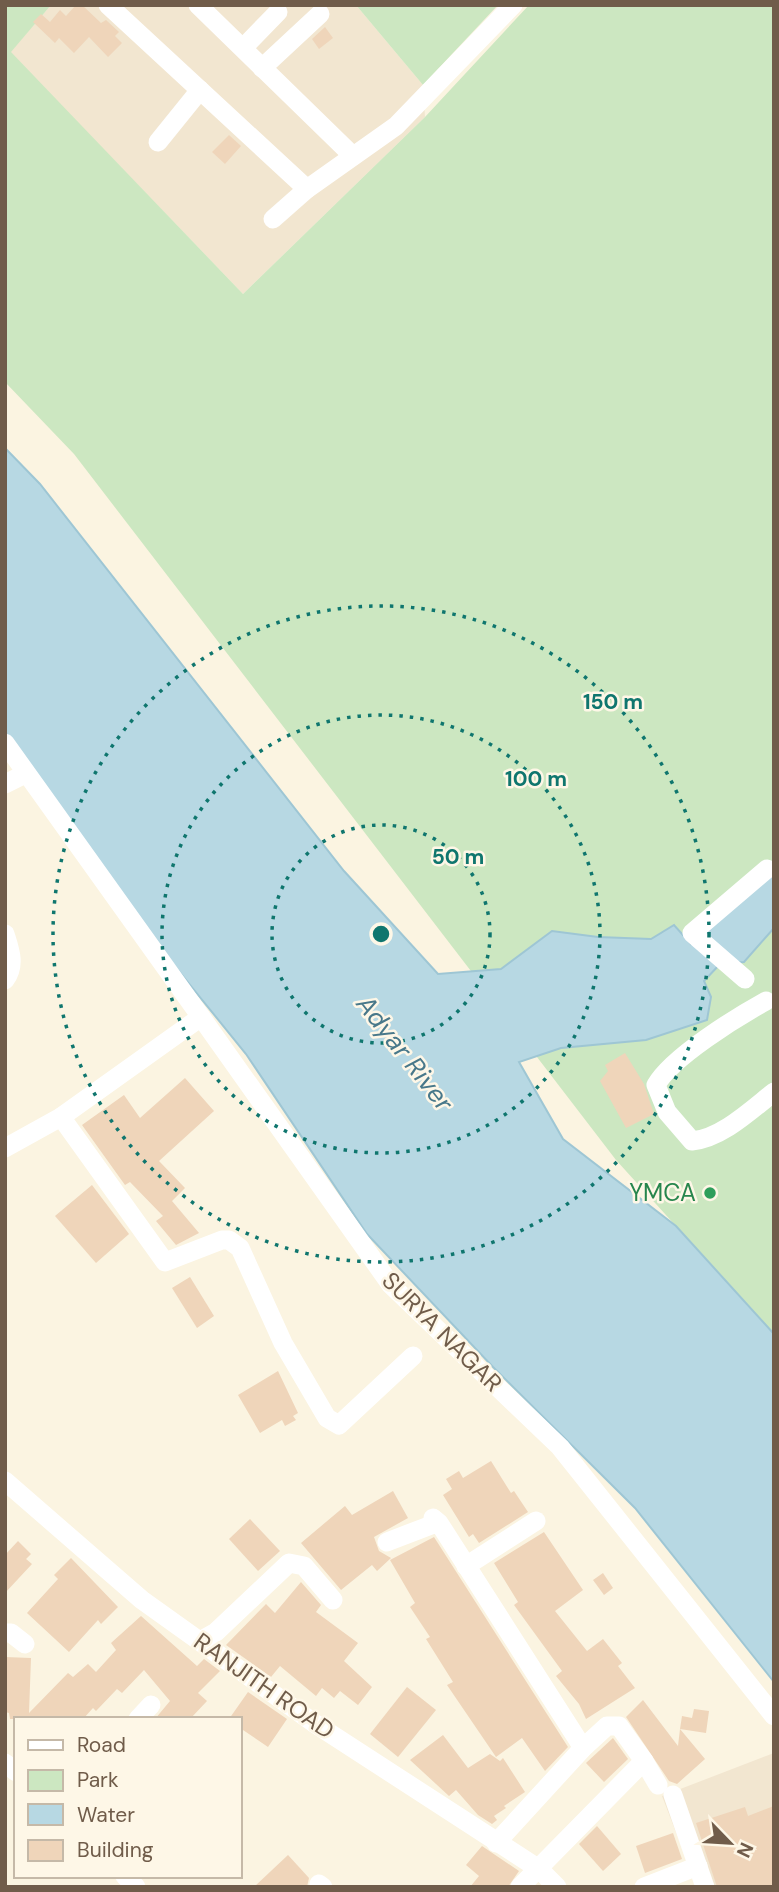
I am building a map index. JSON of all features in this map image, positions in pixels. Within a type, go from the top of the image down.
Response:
[{"type":"street","points":[[108,5],[307,188]]},
{"type":"street","points":[[198,5],[353,156]]},
{"type":"street","points":[[273,219],[307,188],[396,125],[513,5]]},
{"type":"street","points":[[243,48],[278,12]]},
{"type":"street","points":[[262,68],[320,14]]},
{"type":"street","points":[[158,142],[200,90]]},
{"type":"street","name":"SURYA NAGAR","points":[[5,743],[391,1285],[560,1447],[774,1716]]},
{"type":"street","points":[[5,784],[25,774]]},
{"type":"street","points":[[746,979],[692,933],[767,869]]},
{"type":"street","points":[[5,934],[12,956],[11,968],[5,980]]},
{"type":"street","points":[[766,1001],[738,1017],[662,1075],[656,1085],[667,1112],[692,1140],[704,1140],[725,1128],[774,1092]]},
{"type":"street","points":[[5,1148],[61,1117],[201,1017]]},
{"type":"street","points":[[61,1117],[165,1262],[222,1240],[229,1240],[240,1248],[283,1343],[327,1418],[339,1425],[413,1356]]},
{"type":"street","name":"RANJITH ROAD","points":[[5,1481],[142,1600],[314,1723],[538,1869],[557,1887]]},
{"type":"street","points":[[387,1542],[434,1524],[433,1518],[583,1748]]},
{"type":"street","points":[[466,1566],[537,1521]]},
{"type":"street","points":[[200,1641],[216,1632],[289,1563],[304,1566],[333,1600]]},
{"type":"street","points":[[5,1633],[11,1633],[25,1644]]},
{"type":"street","points":[[496,1843],[583,1748],[607,1726],[619,1726],[666,1790],[705,1887]]},
{"type":"street","points":[[520,1887],[644,1761]]},
{"type":"street","points":[[654,1885],[698,1866]]},
{"type":"shaded area","points":[[51,5],[356,5],[423,85],[425,117],[243,294],[10,52]]},
{"type":"shaded area","points":[[774,1753],[774,1887],[697,1887],[662,1796]]},
{"type":"green space","points":[[5,5],[51,5],[11,52],[243,294],[425,117],[529,5],[774,5],[774,1334],[616,1160],[74,454],[5,382]]},
{"type":"green space","points":[[356,5],[498,5],[423,85]]},
{"type":"water","name":"Adyar River","points":[[5,448],[40,484],[344,871],[438,974],[501,969],[552,931],[598,937],[651,939],[674,925],[691,944],[774,871],[774,928],[744,962],[720,964],[704,981],[711,997],[707,1020],[646,1040],[561,1048],[519,1062],[563,1139],[676,1226],[774,1334],[774,1682],[635,1508],[493,1367],[367,1234],[246,1054],[5,757]]},
{"type":"building","points":[[76,5],[82,5],[101,23],[106,20],[119,32],[115,36],[122,43],[108,57],[89,37],[74,53],[59,38],[55,43],[33,22],[41,14],[50,22],[60,10],[66,16]]},
{"type":"building","points":[[325,27],[333,38],[319,49],[312,39]]},
{"type":"building","points":[[229,135],[241,146],[225,164],[212,152]]},
{"type":"building","points":[[625,1053],[644,1084],[654,1114],[626,1128],[600,1081],[608,1071],[605,1065]]},
{"type":"building","points":[[185,1078],[214,1111],[159,1161],[185,1188],[172,1201],[199,1233],[176,1245],[156,1221],[163,1216],[130,1182],[125,1185],[82,1125],[124,1095],[140,1118]]},
{"type":"building","points":[[92,1185],[129,1234],[96,1263],[55,1216]]},
{"type":"building","points":[[190,1277],[214,1316],[197,1328],[172,1288]]},
{"type":"building","points":[[278,1371],[298,1413],[293,1416],[296,1420],[285,1426],[282,1420],[260,1433],[238,1395]]},
{"type":"building","points":[[491,1461],[511,1493],[514,1491],[528,1512],[479,1543],[473,1534],[469,1537],[443,1495],[452,1489],[446,1479],[459,1471],[463,1478]]},
{"type":"building","points":[[393,1491],[408,1518],[374,1537],[379,1551],[391,1558],[377,1571],[372,1565],[341,1590],[301,1543],[345,1506],[352,1515]]},
{"type":"building","points":[[250,1519],[280,1551],[258,1571],[229,1539]]},
{"type":"building","points":[[544,1532],[583,1590],[555,1611],[587,1651],[603,1639],[622,1663],[618,1666],[635,1688],[586,1719],[579,1704],[556,1676],[562,1671],[514,1605],[518,1602],[494,1563]]},
{"type":"building","points":[[434,1537],[568,1747],[545,1771],[522,1738],[496,1757],[447,1685],[453,1682],[426,1639],[430,1637],[410,1607],[415,1603],[390,1560]]},
{"type":"building","points":[[18,1541],[31,1554],[26,1559],[32,1564],[5,1593],[5,1555]]},
{"type":"building","points":[[71,1558],[118,1607],[101,1624],[98,1620],[69,1652],[27,1613],[58,1579],[54,1575]]},
{"type":"building","points":[[603,1573],[613,1588],[604,1595],[593,1580]]},
{"type":"building","points":[[301,1582],[321,1605],[316,1612],[358,1643],[344,1661],[372,1687],[358,1705],[340,1691],[334,1698],[322,1688],[316,1696],[280,1666],[271,1677],[226,1645],[266,1604],[275,1613]]},
{"type":"building","points":[[141,1616],[197,1666],[204,1659],[220,1671],[198,1693],[207,1701],[192,1717],[157,1717],[170,1701],[144,1670],[122,1693],[117,1689],[96,1711],[93,1708],[85,1717],[10,1719],[9,1713],[5,1712],[5,1657],[31,1658],[29,1713],[68,1673],[73,1677],[88,1664],[96,1672],[116,1650],[111,1643]]},
{"type":"building","points":[[407,1687],[436,1710],[398,1757],[370,1734]]},
{"type":"building","points":[[248,1692],[287,1719],[268,1747],[242,1729],[242,1717],[230,1717]]},
{"type":"building","points":[[643,1700],[678,1746],[680,1729],[705,1759],[677,1784],[669,1781],[626,1717]]},
{"type":"building","points":[[694,1709],[709,1711],[706,1733],[680,1729],[682,1716],[692,1718]]},
{"type":"building","points":[[443,1735],[468,1768],[490,1754],[500,1761],[503,1758],[525,1792],[504,1806],[506,1808],[494,1816],[497,1820],[492,1824],[478,1815],[456,1790],[449,1796],[410,1760]]},
{"type":"building","points":[[613,1738],[628,1759],[604,1782],[586,1763]]},
{"type":"building","points":[[774,1806],[774,1887],[717,1887],[696,1823],[745,1807],[748,1816]]},
{"type":"building","points":[[597,1826],[621,1854],[603,1871],[579,1844]]},
{"type":"building","points":[[673,1833],[682,1859],[645,1873],[636,1846]]},
{"type":"building","points":[[482,1846],[519,1871],[508,1887],[470,1887],[479,1876],[466,1865]]},
{"type":"building","points":[[288,1855],[309,1878],[307,1887],[254,1887]]},
{"type":"place","name":"YMCA","points":[[710,1193]]}]
